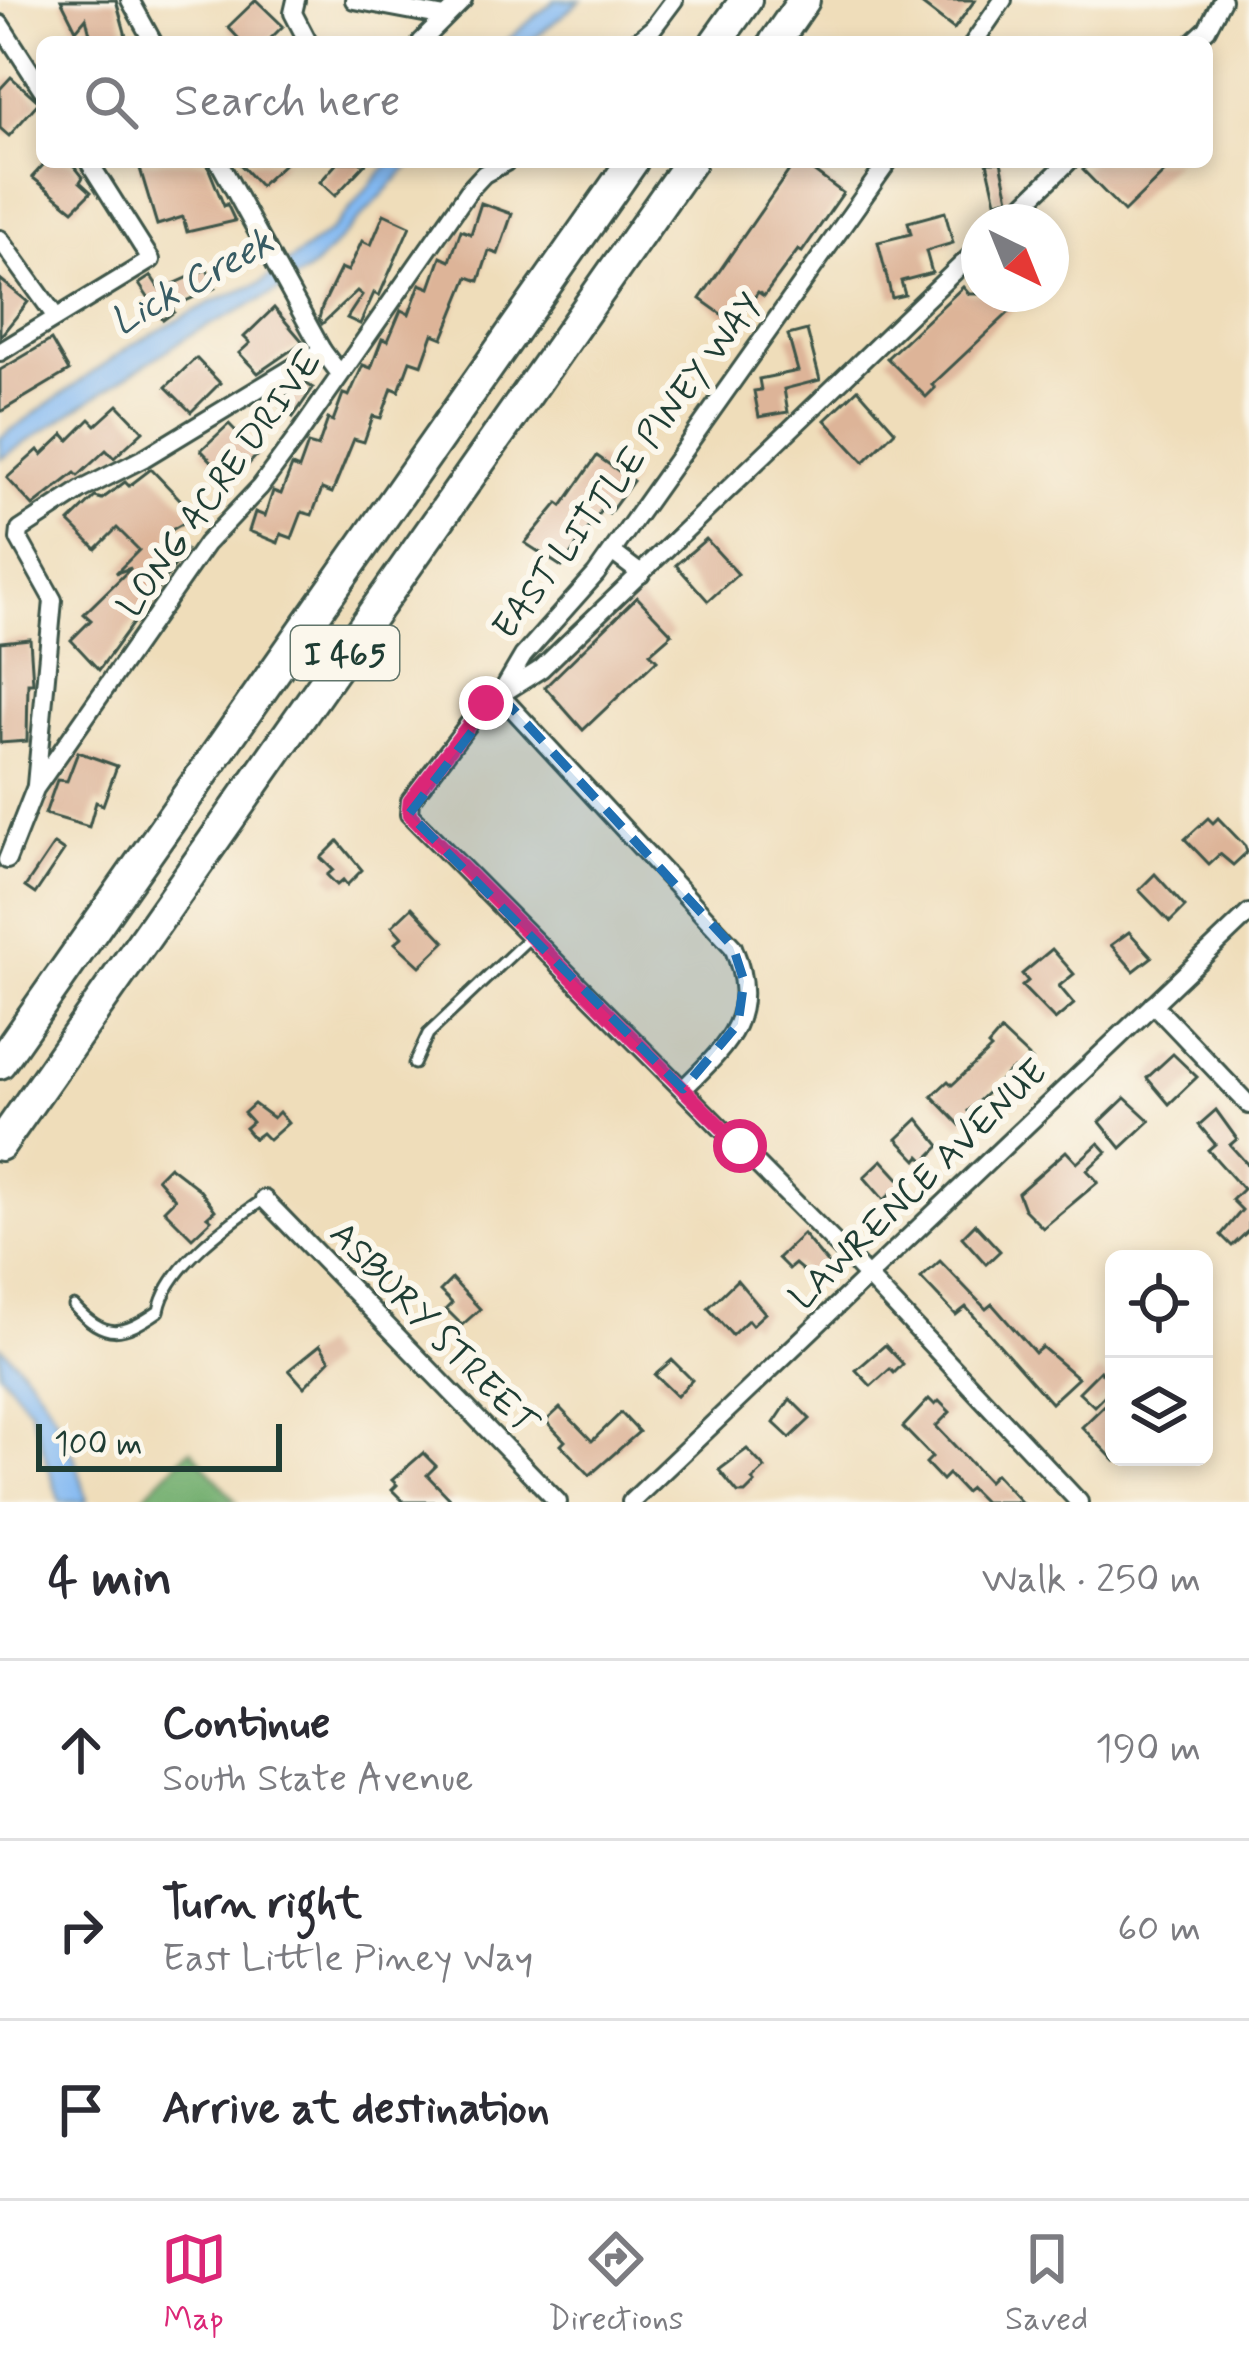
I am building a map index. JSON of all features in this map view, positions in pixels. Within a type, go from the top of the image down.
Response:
[{"type":"highway","points":[[720,36],[746,0]]},
{"type":"highway","points":[[779,36],[804,0]]},
{"type":"highway","name":"I 465","points":[[0,1063],[628,168]]},
{"type":"highway","name":"I 465","points":[[0,1144],[686,168]]},
{"type":"street","points":[[130,0],[150,36]]},
{"type":"street","points":[[296,0],[293,13],[305,36]]},
{"type":"street","points":[[354,0],[445,17]]},
{"type":"street","points":[[427,36],[463,0]]},
{"type":"street","points":[[643,36],[674,0]]},
{"type":"street","points":[[978,36],[1003,0]]},
{"type":"street","points":[[1199,36],[1222,0]]},
{"type":"street","points":[[0,24],[36,80]]},
{"type":"street","points":[[0,352],[152,260],[92,168]]},
{"type":"street","points":[[222,168],[322,350],[340,374]]},
{"type":"street","name":"LONG ACRE DRIVE","points":[[7,860],[35,789],[206,544],[260,487],[470,189],[495,168]]},
{"type":"street","name":"EAST LITTLE PINEY WAY","points":[[530,938],[416,823],[409,814],[410,801],[612,552],[885,168]]},
{"type":"street","points":[[1025,204],[1063,168]]},
{"type":"street","points":[[0,239],[56,317]]},
{"type":"street","points":[[683,1089],[716,1056],[738,1024],[745,1004],[744,981],[733,947],[500,695],[541,669],[961,265]]},
{"type":"street","points":[[35,789],[53,599],[19,539],[23,526],[322,350]]},
{"type":"street","points":[[612,552],[641,574]]},
{"type":"street","name":"LAWRENCE AVENUE","points":[[631,1502],[1249,914]]},
{"type":"street","points":[[530,938],[683,1089],[1079,1502]]},
{"type":"street","points":[[1153,1004],[1245,1094]]},
{"type":"street","name":"ASBURY STREET","points":[[264,1199],[558,1502]]},
{"type":"lane","points":[[414,1064],[428,1034],[530,938]]},
{"type":"lane","points":[[74,1306],[98,1328],[115,1333],[138,1325],[158,1311],[163,1288],[227,1225],[264,1199]]},
{"type":"highlighted area","points":[[500,695],[733,947],[744,981],[738,1024],[683,1089],[409,814]]},
{"type":"green space","points":[[191,1449],[236,1502],[138,1502]]},
{"type":"water","points":[[555,0],[581,0],[537,36],[512,36]]},
{"type":"water","name":"Lick Creek","points":[[385,168],[407,168],[315,266],[278,291],[190,335],[0,459],[0,438],[132,345],[214,301],[261,283],[332,230]]},
{"type":"water","points":[[0,1346],[56,1417],[75,1458],[87,1502],[60,1502],[30,1409],[0,1372]]},
{"type":"building","points":[[61,0],[116,0],[126,36],[90,36],[86,18],[76,30]]},
{"type":"building","points":[[256,0],[283,26],[273,36],[236,36],[228,27]]},
{"type":"building","points":[[916,0],[975,0],[954,29]]},
{"type":"building","points":[[11,77],[36,99],[36,105],[9,136],[0,128],[0,89]]},
{"type":"building","points":[[40,168],[76,168],[83,177],[80,182],[91,192],[73,210],[32,177]]},
{"type":"building","points":[[140,168],[208,168],[235,221],[187,232],[183,217],[157,225]]},
{"type":"building","points":[[244,168],[280,168],[260,186]]},
{"type":"building","points":[[333,168],[361,168],[335,196],[320,182]]},
{"type":"building","points":[[791,168],[809,168],[843,193],[802,252],[798,250],[764,296],[758,292],[735,324],[700,299]]},
{"type":"building","points":[[988,168],[1002,168],[1009,198],[996,201]]},
{"type":"building","points":[[1085,168],[1169,168],[1124,212]]},
{"type":"building","points":[[481,203],[512,214],[498,254],[489,251],[479,281],[468,277],[443,338],[433,334],[422,365],[410,361],[399,391],[392,388],[381,418],[373,416],[364,442],[354,439],[332,493],[322,489],[312,515],[302,512],[292,538],[281,534],[278,543],[249,531],[255,512],[265,516],[273,491],[281,494],[292,466],[299,469],[308,444],[318,447],[343,394],[349,396],[363,365],[371,368],[401,310],[409,314],[420,284],[430,288],[441,257],[450,261],[461,230],[471,234]]},
{"type":"building","points":[[945,212],[953,243],[926,251],[932,273],[901,281],[905,295],[892,298],[878,242],[911,234],[908,222]]},
{"type":"building","points":[[384,214],[410,226],[379,296],[374,293],[360,324],[347,318],[362,295],[357,291],[322,324],[322,307],[341,268],[348,271],[362,241],[371,245]]},
{"type":"building","points":[[207,269],[215,288],[172,307],[174,312],[163,320],[139,284],[151,276],[160,290]]},
{"type":"building","points":[[0,279],[28,302],[0,337]]},
{"type":"building","points":[[961,289],[961,312],[1009,312],[932,385],[935,388],[926,397],[887,358]]},
{"type":"building","points":[[274,308],[303,342],[258,373],[239,353],[250,343],[244,337]]},
{"type":"building","points":[[807,330],[820,380],[784,389],[788,412],[759,417],[754,391],[761,390],[759,379],[798,371],[788,335]]},
{"type":"building","points":[[51,340],[69,371],[0,412],[0,370]]},
{"type":"building","points":[[196,358],[220,383],[191,412],[166,387]]},
{"type":"building","points":[[299,379],[313,388],[293,417],[280,406]]},
{"type":"building","points":[[858,389],[895,431],[864,462],[825,420]]},
{"type":"building","points":[[118,405],[143,431],[114,458],[106,450],[33,506],[7,478],[38,450],[42,455],[64,434],[69,440],[90,419],[96,425]]},
{"type":"building","points":[[229,424],[258,454],[232,482],[201,450]]},
{"type":"building","points":[[597,456],[633,481],[609,514],[602,509],[562,567],[525,543],[558,503],[562,506]]},
{"type":"building","points":[[151,469],[196,516],[168,532],[186,550],[99,670],[71,640],[91,620],[84,614],[131,568],[116,573],[139,550],[117,528],[96,549],[69,522],[95,497],[102,499],[125,482],[129,486]]},
{"type":"building","points":[[706,539],[738,574],[708,601],[676,565]]},
{"type":"building","points":[[637,597],[672,634],[650,653],[657,660],[583,730],[545,687]]},
{"type":"building","points":[[30,639],[33,683],[28,683],[27,741],[0,743],[0,642]]},
{"type":"building","points":[[78,752],[117,766],[103,805],[96,802],[89,827],[45,814],[57,780],[67,781]]},
{"type":"building","points":[[1208,818],[1213,823],[1218,818],[1245,846],[1247,852],[1233,865],[1220,854],[1209,864],[1185,839]]},
{"type":"building","points":[[338,841],[362,870],[347,885],[343,880],[337,885],[327,875],[333,870],[321,858]]},
{"type":"building","points":[[54,844],[64,851],[35,894],[25,887]]},
{"type":"building","points":[[1155,874],[1185,907],[1170,922],[1139,890]]},
{"type":"building","points":[[412,907],[445,942],[420,966],[395,943],[402,937],[392,926]]},
{"type":"building","points":[[1129,932],[1152,957],[1134,971],[1111,945]]},
{"type":"building","points":[[1052,949],[1074,974],[1059,986],[1074,1004],[1055,1020],[1022,986],[1028,981],[1022,974]]},
{"type":"building","points":[[1001,1031],[1032,1060],[1020,1073],[1010,1071],[968,1111],[971,1114],[960,1125],[932,1096],[948,1081],[952,1085],[991,1049],[988,1046]]},
{"type":"building","points":[[1173,1054],[1197,1077],[1169,1104],[1147,1078]]},
{"type":"building","points":[[1125,1098],[1150,1121],[1121,1148],[1100,1122]]},
{"type":"building","points":[[254,1104],[273,1118],[279,1112],[288,1123],[269,1140],[262,1133],[254,1139],[245,1128],[252,1122],[244,1113]]},
{"type":"building","points":[[1216,1110],[1237,1139],[1230,1145],[1249,1166],[1249,1230],[1232,1246],[1221,1235],[1242,1210],[1232,1200],[1243,1189],[1208,1150],[1215,1144],[1199,1125]]},
{"type":"building","points":[[918,1119],[940,1146],[925,1161],[920,1156],[917,1160],[897,1139]]},
{"type":"building","points":[[1099,1143],[1107,1152],[1087,1170],[1098,1182],[1043,1228],[1024,1209],[1018,1193],[1066,1151],[1077,1163]]},
{"type":"building","points":[[882,1160],[903,1183],[884,1200],[864,1177]]},
{"type":"building","points":[[169,1166],[199,1189],[215,1210],[192,1238],[164,1210],[175,1199],[157,1178]]},
{"type":"building","points":[[975,1224],[1000,1251],[986,1264],[962,1237]]},
{"type":"building","points":[[803,1234],[829,1265],[814,1280],[795,1264],[789,1269],[778,1258]]},
{"type":"building","points":[[940,1261],[986,1309],[992,1304],[1035,1353],[1042,1347],[1078,1378],[1051,1403],[966,1307],[956,1315],[921,1278]]},
{"type":"building","points":[[452,1279],[480,1309],[462,1325],[446,1309],[452,1303],[440,1291]]},
{"type":"building","points":[[737,1280],[765,1313],[752,1325],[748,1320],[732,1335],[708,1308]]},
{"type":"building","points":[[320,1345],[330,1360],[304,1387],[289,1370]]},
{"type":"building","points":[[885,1345],[903,1364],[871,1386],[856,1370]]},
{"type":"building","points":[[672,1360],[692,1380],[677,1396],[655,1375]]},
{"type":"building","points":[[1100,1371],[1105,1376],[1105,1395],[1094,1406],[1079,1392]]},
{"type":"building","points":[[790,1399],[810,1419],[790,1438],[774,1423]]},
{"type":"building","points":[[929,1399],[950,1412],[936,1426],[988,1481],[995,1474],[1021,1502],[984,1502],[970,1488],[965,1492],[948,1474],[942,1480],[926,1463],[932,1457],[903,1427]]},
{"type":"building","points":[[1105,1405],[1105,1451],[1082,1427]]},
{"type":"building","points":[[560,1408],[592,1441],[621,1413],[639,1432],[590,1475],[546,1421]]},
{"type":"building","points":[[747,1449],[765,1468],[745,1493],[738,1493],[719,1470]]},
{"type":"building","points":[[423,1453],[436,1466],[427,1475],[453,1502],[404,1502],[392,1490],[397,1485],[392,1480]]},
{"type":"route","points":[[486,703],[410,801],[409,814],[740,1146]]}]
